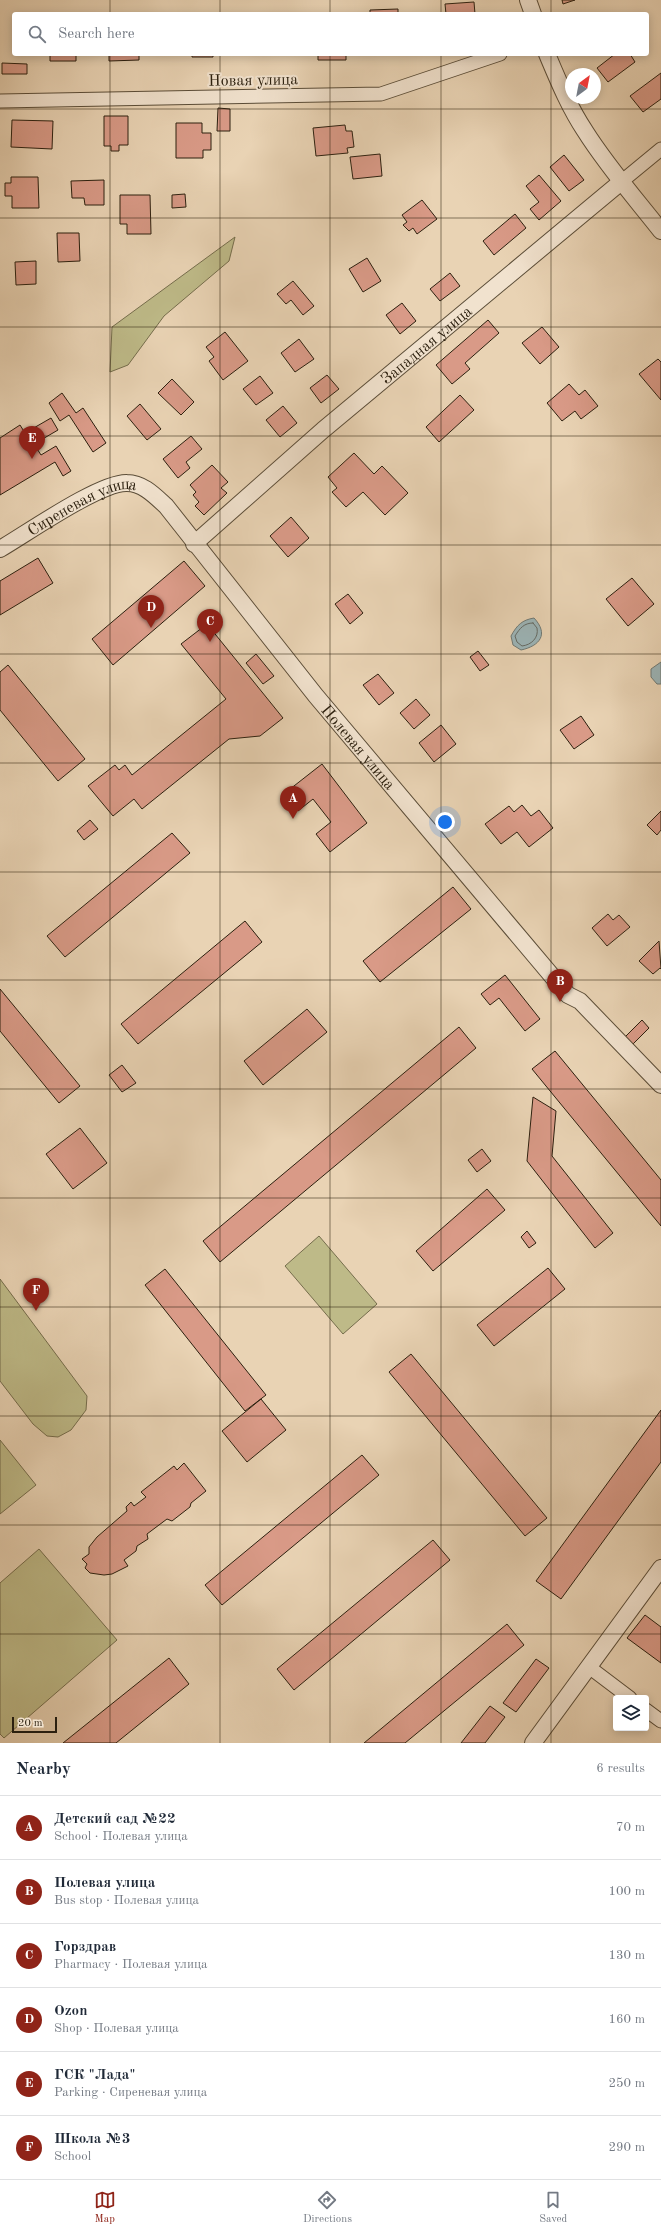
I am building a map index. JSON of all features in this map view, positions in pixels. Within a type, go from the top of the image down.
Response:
[{"type":"street","points":[[528,0],[532,12]]},
{"type":"street","name":"Новая улица","points":[[0,101],[381,94],[494,56]]},
{"type":"street","points":[[548,56],[584,131],[621,182],[661,230]]},
{"type":"street","name":"Западная улица","points":[[194,544],[323,430],[661,148]]},
{"type":"street","name":"Сиреневая улица","points":[[0,549],[100,489],[127,483],[147,489]]},
{"type":"street","name":"Полевая улица","points":[[147,489],[166,506],[194,544],[316,696],[568,995],[580,1001],[661,1084]]},
{"type":"street","points":[[533,1743],[661,1568]]},
{"type":"street","points":[[588,1667],[626,1695]]},
{"type":"street","points":[[649,1712],[661,1721]]},
{"type":"shaded area","points":[[235,237],[229,261],[164,316],[128,365],[110,372],[112,327]]},
{"type":"shaded area","points":[[319,1236],[377,1304],[343,1334],[285,1266]]},
{"type":"shaded area","points":[[0,1279],[87,1396],[86,1410],[71,1430],[58,1437],[47,1436],[33,1424],[0,1381]]},
{"type":"shaded area","points":[[0,1440],[36,1485],[0,1514]]},
{"type":"shaded area","points":[[39,1549],[117,1640],[4,1738],[0,1734],[0,1583]]},
{"type":"water","points":[[534,618],[541,629],[540,638],[533,646],[521,650],[513,645],[511,636],[520,624],[526,620]]},
{"type":"water","points":[[661,662],[661,684],[657,684],[651,677],[651,669]]},
{"type":"building","points":[[562,0],[575,0],[563,4]]},
{"type":"building","points":[[474,2],[475,12],[446,12],[445,4]]},
{"type":"building","points":[[398,9],[398,12],[370,12],[370,10]]},
{"type":"building","points":[[50,56],[76,56],[76,61],[50,61]]},
{"type":"building","points":[[109,56],[139,56],[139,60],[109,61]]},
{"type":"building","points":[[192,56],[213,56],[213,57]]},
{"type":"building","points":[[318,56],[346,56],[346,60],[318,60]]},
{"type":"building","points":[[612,56],[631,56],[635,62],[608,82],[601,73],[601,68],[597,68]]},
{"type":"building","points":[[2,63],[27,64],[27,74],[2,74]]},
{"type":"building","points":[[661,73],[661,99],[643,112],[630,96]]},
{"type":"building","points":[[218,108],[230,109],[230,131],[217,131]]},
{"type":"building","points":[[104,116],[128,116],[128,145],[119,145],[119,151],[111,151],[111,146],[104,146]]},
{"type":"building","points":[[12,120],[53,121],[52,149],[11,147]]},
{"type":"building","points":[[176,123],[202,123],[202,133],[211,133],[211,150],[203,150],[203,158],[176,158]]},
{"type":"building","points":[[345,125],[346,131],[352,131],[354,147],[347,148],[348,153],[316,156],[313,128]]},
{"type":"building","points":[[380,154],[382,176],[353,179],[350,157]]},
{"type":"building","points":[[564,155],[584,180],[569,191],[550,167]]},
{"type":"building","points":[[539,175],[561,201],[539,220],[530,209],[539,202],[526,186]]},
{"type":"building","points":[[11,177],[38,177],[39,208],[12,208],[12,196],[5,196],[5,183],[11,183]]},
{"type":"building","points":[[104,180],[104,205],[85,205],[84,198],[72,198],[71,181]]},
{"type":"building","points":[[185,194],[186,207],[172,208],[172,195]]},
{"type":"building","points":[[120,195],[150,195],[151,234],[127,234],[127,224],[120,224]]},
{"type":"building","points":[[422,200],[437,219],[417,234],[413,228],[409,231],[403,225],[407,222],[402,215]]},
{"type":"building","points":[[515,214],[526,228],[494,255],[483,241]]},
{"type":"building","points":[[57,233],[79,233],[80,261],[58,262]]},
{"type":"building","points":[[367,258],[381,281],[363,292],[349,269]]},
{"type":"building","points":[[36,261],[36,284],[16,285],[15,262]]},
{"type":"building","points":[[450,273],[460,286],[440,301],[430,289]]},
{"type":"building","points":[[293,281],[314,306],[303,315],[291,300],[286,304],[277,294]]},
{"type":"building","points":[[402,303],[416,321],[400,334],[386,315]]},
{"type":"building","points":[[488,320],[499,333],[465,363],[470,369],[452,384],[436,365]]},
{"type":"building","points":[[542,327],[559,347],[540,364],[522,343]]},
{"type":"building","points":[[225,332],[248,361],[223,380],[209,361],[214,357],[206,347]]},
{"type":"building","points":[[299,339],[314,359],[295,372],[281,353]]},
{"type":"building","points":[[658,359],[661,362],[661,400],[639,374]]},
{"type":"building","points":[[327,375],[339,389],[321,403],[310,388]]},
{"type":"building","points":[[260,376],[273,393],[256,405],[243,389]]},
{"type":"building","points":[[172,379],[194,402],[181,415],[158,393]]},
{"type":"building","points":[[569,384],[579,395],[585,390],[598,406],[581,419],[575,411],[562,421],[547,403]]},
{"type":"building","points":[[62,393],[76,413],[83,408],[106,443],[93,452],[69,415],[60,421],[49,403]]},
{"type":"building","points":[[460,395],[474,410],[439,442],[426,427]]},
{"type":"building","points":[[140,404],[161,429],[147,440],[127,416]]},
{"type":"building","points":[[283,406],[297,423],[280,437],[266,420]]},
{"type":"building","points":[[51,418],[58,430],[34,444],[41,455],[56,446],[71,471],[63,476],[55,462],[0,495],[0,438],[20,425],[25,433]]},
{"type":"building","points":[[191,436],[202,449],[186,462],[190,468],[178,478],[163,459]]},
{"type":"building","points":[[354,453],[374,474],[382,466],[408,493],[385,515],[363,492],[346,507],[332,492],[337,488],[328,477]]},
{"type":"building","points":[[212,465],[228,482],[221,488],[227,493],[204,515],[195,506],[199,502],[193,495],[196,492],[190,485]]},
{"type":"building","points":[[291,517],[309,538],[288,557],[270,536]]},
{"type":"building","points":[[38,558],[53,583],[0,615],[0,581]]},
{"type":"building","points":[[184,561],[205,586],[113,665],[92,639]]},
{"type":"building","points":[[632,578],[654,604],[628,626],[606,599]]},
{"type":"building","points":[[348,594],[363,613],[350,624],[335,604]]},
{"type":"building","points":[[207,624],[283,718],[260,736],[229,739],[142,809],[134,799],[113,816],[88,786],[115,765],[119,770],[125,765],[132,775],[226,699],[181,644]]},
{"type":"building","points":[[478,651],[489,665],[480,671],[470,657]]},
{"type":"building","points":[[256,654],[274,676],[263,684],[246,663]]},
{"type":"building","points":[[8,665],[85,759],[58,781],[0,710],[0,672]]},
{"type":"building","points":[[378,674],[394,693],[379,705],[363,685]]},
{"type":"building","points":[[416,699],[430,715],[414,729],[400,713]]},
{"type":"building","points":[[581,716],[594,735],[574,749],[560,730]]},
{"type":"building","points":[[441,725],[456,744],[434,762],[419,743]]},
{"type":"building","points":[[322,764],[367,823],[330,852],[316,834],[331,822],[313,799],[298,811],[285,793]]},
{"type":"building","points":[[522,805],[531,816],[539,810],[553,828],[529,847],[517,832],[501,844],[485,824],[509,806],[514,812]]},
{"type":"building","points":[[661,811],[661,830],[657,835],[647,825]]},
{"type":"building","points":[[90,820],[98,829],[84,840],[77,831]]},
{"type":"building","points":[[172,833],[190,853],[65,957],[47,936]]},
{"type":"building","points":[[453,887],[471,909],[380,982],[363,961]]},
{"type":"building","points":[[608,914],[613,920],[619,915],[630,927],[607,946],[592,928]]},
{"type":"building","points":[[245,921],[262,942],[138,1044],[121,1024]]},
{"type":"building","points":[[659,941],[661,969],[660,968],[653,974],[639,961]]},
{"type":"building","points":[[505,975],[540,1019],[525,1031],[499,998],[490,1005],[481,994]]},
{"type":"building","points":[[0,989],[80,1086],[59,1103],[0,1031]]},
{"type":"building","points":[[307,1009],[327,1032],[263,1085],[244,1061]]},
{"type":"building","points":[[642,1020],[649,1028],[632,1045],[625,1037]]},
{"type":"building","points":[[459,1027],[476,1048],[220,1262],[203,1241]]},
{"type":"building","points":[[555,1051],[661,1180],[661,1226],[532,1069]]},
{"type":"building","points":[[122,1065],[136,1083],[122,1092],[109,1075]]},
{"type":"building","points":[[533,1097],[556,1111],[552,1156],[613,1233],[595,1248],[527,1161]]},
{"type":"building","points":[[80,1128],[107,1163],[73,1189],[46,1154]]},
{"type":"building","points":[[482,1149],[491,1161],[477,1172],[468,1160]]},
{"type":"building","points":[[487,1189],[505,1210],[433,1271],[416,1251]]},
{"type":"building","points":[[527,1231],[536,1243],[529,1248],[521,1237]]},
{"type":"building","points":[[548,1268],[565,1289],[494,1346],[477,1325]]},
{"type":"building","points":[[165,1269],[266,1395],[245,1411],[145,1285]]},
{"type":"building","points":[[411,1354],[547,1518],[525,1536],[389,1372]]},
{"type":"building","points":[[261,1399],[286,1430],[247,1462],[222,1431]]},
{"type":"building","points":[[661,1410],[661,1462],[561,1599],[536,1581]]},
{"type":"building","points":[[362,1455],[379,1475],[222,1605],[205,1585]]},
{"type":"building","points":[[184,1463],[206,1491],[191,1503],[190,1507],[172,1521],[167,1519],[147,1534],[148,1539],[137,1546],[136,1551],[124,1560],[128,1566],[112,1574],[104,1575],[90,1573],[85,1568],[87,1564],[82,1559],[89,1554],[89,1547],[97,1537],[127,1511],[126,1507],[131,1502],[134,1506],[146,1497],[141,1492],[174,1466],[177,1470]]},
{"type":"building","points":[[433,1540],[450,1560],[294,1690],[277,1669]]},
{"type":"building","points":[[645,1615],[661,1627],[661,1663],[627,1638]]},
{"type":"building","points":[[507,1624],[524,1645],[405,1743],[364,1743]]},
{"type":"building","points":[[169,1658],[189,1684],[116,1743],[63,1743]]},
{"type":"building","points":[[536,1659],[549,1668],[516,1712],[503,1703]]},
{"type":"building","points":[[490,1706],[505,1717],[485,1743],[461,1743]]},
{"type":"place","name":"ГСК \"Лада\"","points":[[32,459]]},
{"type":"place","name":"Ozon","points":[[151,628]]},
{"type":"place","name":"Горздрав","points":[[210,642]]},
{"type":"place","name":"Детский сад №22","points":[[293,819]]},
{"type":"place","name":"Полевая улица","points":[[560,1002]]},
{"type":"place","name":"Школа №3","points":[[36,1311]]}]
